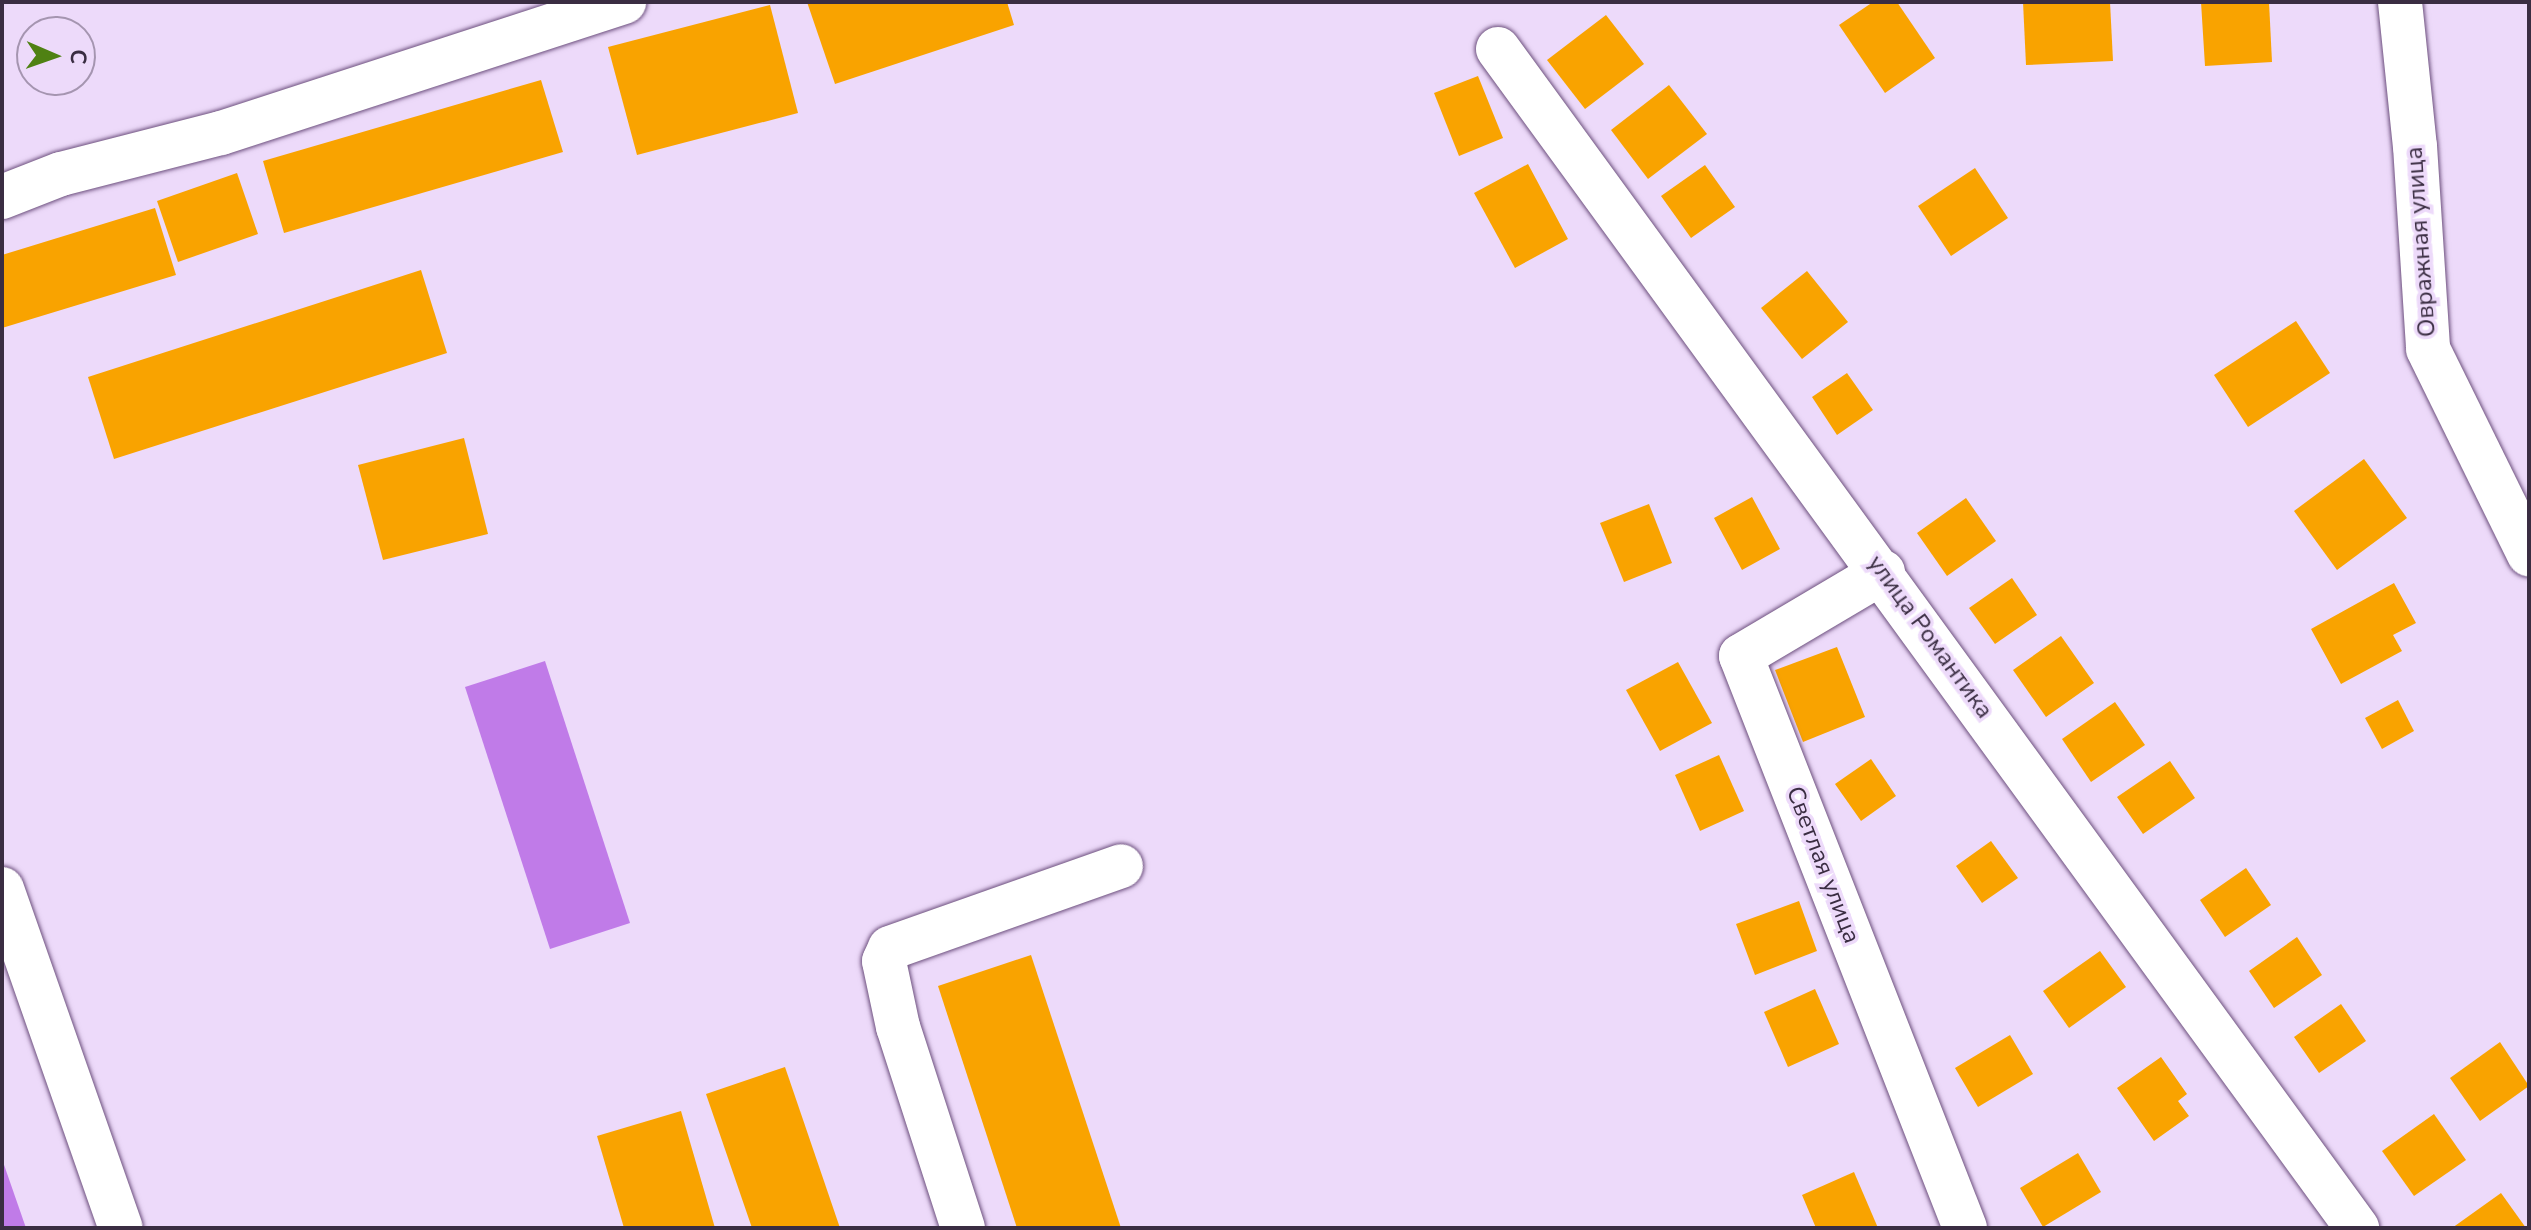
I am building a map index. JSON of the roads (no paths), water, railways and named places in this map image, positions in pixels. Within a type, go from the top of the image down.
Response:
[{"type":"street","points":[[2,197],[61,174],[221,133],[624,2]]},
{"type":"street","name":"Овражная улица","points":[[2400,2],[2415,146],[2428,349],[2529,554]]},
{"type":"street","name":"улица Романтика","points":[[1498,49],[1883,572],[2357,1228]]},
{"type":"street","name":"Светлая улица","points":[[1883,572],[1741,656],[1965,1228]]},
{"type":"street","points":[[963,1228],[898,1027],[884,961],[890,948],[1121,866]]},
{"type":"street","points":[[2,889],[121,1228]]}]
